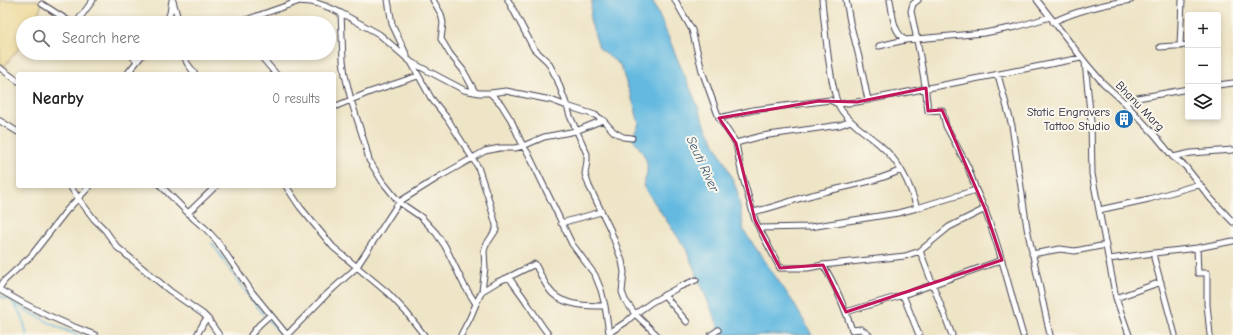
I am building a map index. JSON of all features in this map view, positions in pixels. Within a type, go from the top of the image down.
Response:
[{"type":"street","points":[[81,16],[92,0]]},
{"type":"street","points":[[169,16],[172,0]]},
{"type":"street","points":[[172,0],[178,16]]},
{"type":"street","points":[[388,0],[392,24],[407,57]]},
{"type":"street","points":[[432,0],[441,14],[443,23],[441,39],[450,54],[463,70],[475,92]]},
{"type":"street","points":[[508,0],[534,49],[548,62],[557,79],[570,116],[587,154],[585,174],[594,198],[610,229],[622,261],[624,272],[622,292],[625,300],[635,314],[657,335]]},
{"type":"street","points":[[675,0],[692,30],[702,71],[719,118],[736,143],[741,171],[755,220],[780,268],[808,268],[822,265],[905,256],[920,251],[949,227],[985,209]]},
{"type":"street","points":[[822,0],[829,66],[838,104],[841,110],[851,121],[887,151],[901,170],[911,188],[917,208]]},
{"type":"street","points":[[846,0],[868,100]]},
{"type":"street","points":[[890,0],[895,29],[905,40]]},
{"type":"street","points":[[918,0],[913,4],[911,11],[922,61],[928,111],[942,110],[946,126],[968,168],[985,209],[1024,335]]},
{"type":"street","name":"Bhanu Marg","points":[[1037,0],[1083,60],[1102,82],[1125,103],[1173,157],[1185,166],[1211,199],[1233,222]]},
{"type":"street","points":[[879,46],[916,38],[984,33],[1016,28],[1088,9],[1131,0]]},
{"type":"street","points":[[1180,46],[1182,0]]},
{"type":"street","points":[[255,16],[295,1],[310,1],[326,5],[341,12],[379,34],[411,62],[431,98],[447,118],[473,157],[483,182],[496,225],[496,230],[486,245],[484,251],[486,268],[482,291],[461,335]]},
{"type":"street","points":[[42,4],[61,16]]},
{"type":"street","points":[[341,12],[344,68],[351,100],[361,130],[368,160],[382,182],[399,202],[421,217],[436,233],[445,246],[464,285],[476,304]]},
{"type":"street","points":[[1160,47],[1185,45]]},
{"type":"street","points":[[186,60],[194,72]]},
{"type":"street","points":[[264,60],[274,72]]},
{"type":"street","points":[[719,118],[753,110],[808,102],[830,100],[838,104],[868,100],[1083,60],[1091,122],[1092,174],[1116,298],[1129,335]]},
{"type":"street","points":[[129,72],[137,61]]},
{"type":"street","points":[[411,62],[464,90],[490,93],[506,91],[519,93],[551,100],[595,115],[603,120],[614,132],[624,137],[632,138]]},
{"type":"street","points":[[0,68],[16,80]]},
{"type":"street","points":[[998,75],[1012,126],[1032,254],[1050,335]]},
{"type":"street","points":[[336,106],[370,92],[418,76]]},
{"type":"street","points":[[1221,85],[1233,83]]},
{"type":"street","points":[[1125,103],[1132,99],[1185,90]]},
{"type":"street","points":[[490,93],[501,104],[511,120],[572,244],[595,275],[605,306],[608,334],[652,302],[678,287],[696,280]]},
{"type":"street","points":[[163,188],[217,241],[252,292],[287,335],[326,295],[356,268],[399,202],[485,151],[523,146],[544,137],[576,131],[603,120]]},
{"type":"street","points":[[0,121],[16,131]]},
{"type":"street","points":[[736,143],[762,136],[840,125],[851,121]]},
{"type":"street","points":[[1173,157],[1191,153],[1233,150]]},
{"type":"street","points":[[752,212],[885,176],[901,170]]},
{"type":"street","points":[[1099,210],[1149,199],[1200,184]]},
{"type":"street","points":[[71,188],[117,247],[170,291],[208,319],[219,335]]},
{"type":"street","points":[[0,287],[4,281],[31,256],[66,210],[88,188]]},
{"type":"street","points":[[188,214],[214,188]]},
{"type":"street","points":[[287,188],[310,221],[333,247],[356,268],[382,288],[406,312],[424,335]]},
{"type":"street","points":[[759,228],[810,227],[917,208],[976,190]]},
{"type":"street","points":[[561,223],[601,212]]},
{"type":"street","points":[[1109,259],[1197,248],[1233,241]]},
{"type":"street","points":[[1032,254],[1060,249],[1074,251],[1106,245]]},
{"type":"street","points":[[1197,248],[1198,273],[1207,273],[1207,304],[1210,335]]},
{"type":"street","points":[[920,251],[952,335]]},
{"type":"street","points":[[1154,253],[1154,258],[1175,335]]},
{"type":"street","points":[[846,312],[902,295],[1002,260]]},
{"type":"street","points":[[482,291],[496,282],[535,264],[554,294],[584,306],[605,306]]},
{"type":"street","points":[[822,265],[831,278],[852,330],[861,329],[869,335]]},
{"type":"street","points":[[509,276],[528,303],[543,329],[549,335]]},
{"type":"street","points":[[1116,298],[1161,282]]},
{"type":"street","points":[[0,290],[66,324],[95,335]]},
{"type":"street","points":[[664,295],[687,322]]},
{"type":"street","points":[[902,295],[919,335]]},
{"type":"street","points":[[251,335],[270,315]]},
{"type":"street","points":[[197,335],[204,322],[208,319]]},
{"type":"street","points":[[711,335],[718,330]]},
{"type":"highlighted area","points":[[926,88],[928,111],[942,110],[985,209],[1002,260],[846,312],[823,265],[780,268],[755,220],[736,143],[719,118],[819,101],[857,102]]},
{"type":"sand","points":[[0,0],[43,0],[37,16],[16,16],[16,52],[2,69],[0,68]]},
{"type":"water","name":"Seuti River","points":[[592,0],[652,0],[703,121],[737,190],[744,231],[793,302],[812,335],[724,335],[719,328],[686,249],[643,186],[646,178],[647,165],[644,155],[632,138],[639,124],[634,105],[620,65],[599,48],[590,20]]},
{"type":"waterway","points":[[212,243],[242,287],[264,315]]},
{"type":"waterway","points":[[0,296],[11,300],[22,316],[27,335]]},
{"type":"waterway","points":[[14,304],[60,328],[78,335]]},
{"type":"waterway","points":[[268,320],[280,333]]},
{"type":"place","name":"Static Engravers Tattoo Studio","points":[[1124,119]]}]
